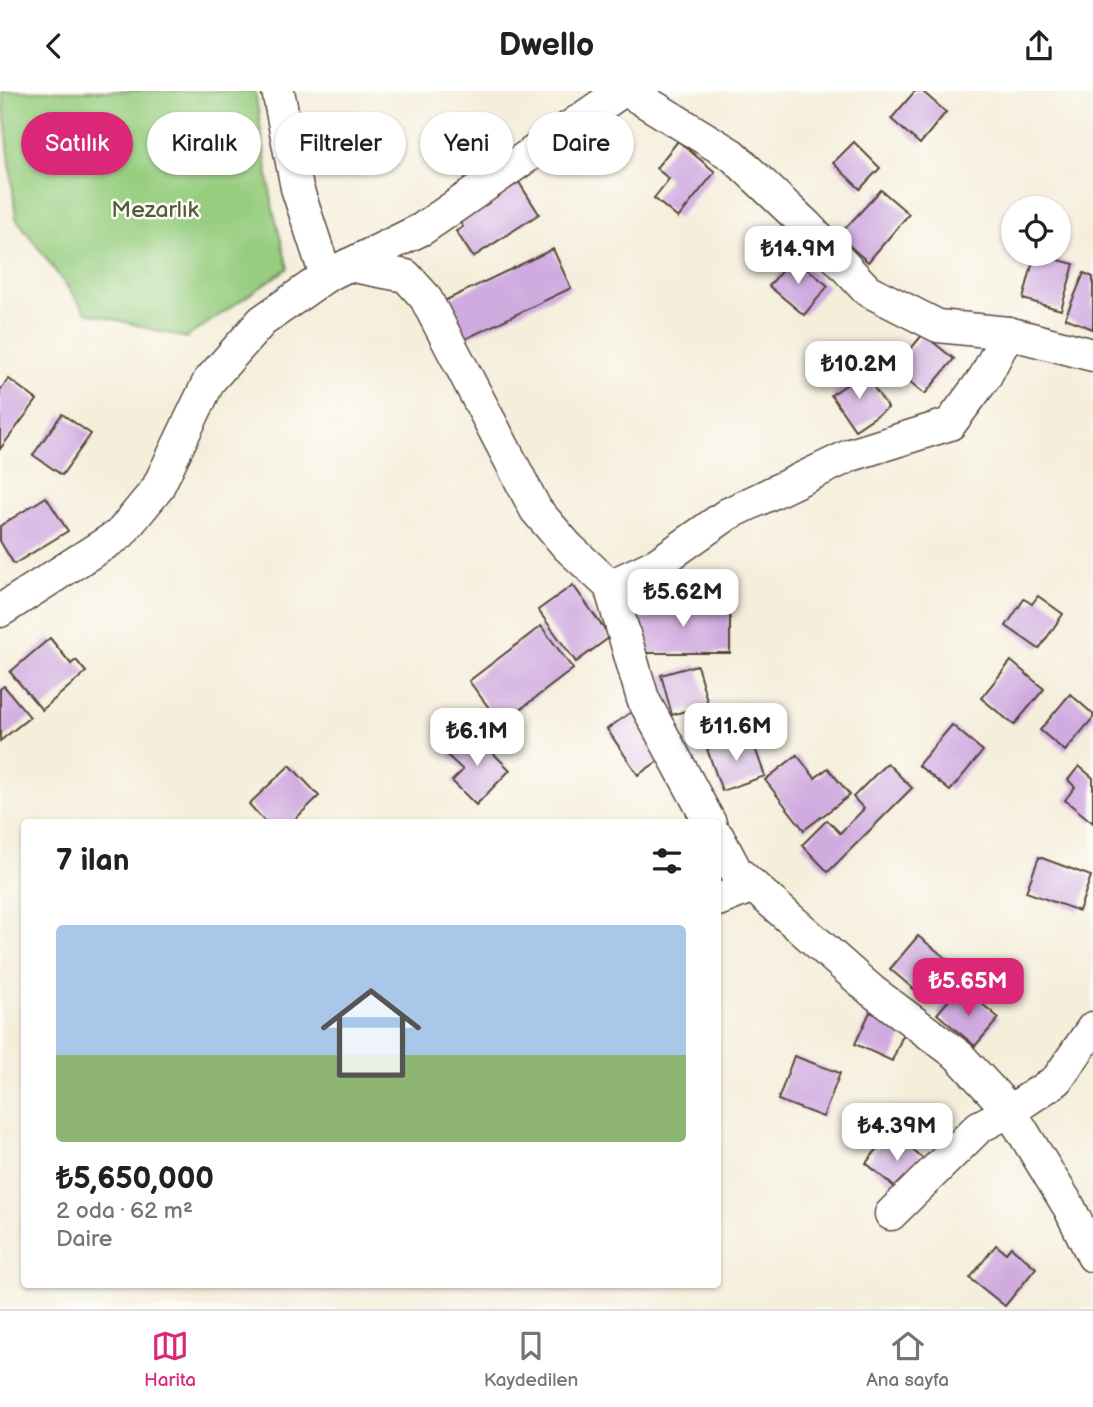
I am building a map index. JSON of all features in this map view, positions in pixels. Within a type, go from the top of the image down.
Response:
[{"type":"street","points":[[278,91],[297,187],[337,271]]},
{"type":"street","points":[[0,611],[120,534],[157,489],[209,381],[262,321],[337,271],[422,229],[621,91]]},
{"type":"street","points":[[628,91],[732,155],[806,225],[867,290],[938,326],[1008,333],[1093,355]]},
{"type":"street","points":[[337,271],[406,276],[425,297],[536,510],[568,547],[610,586],[643,699],[708,819]]},
{"type":"street","points":[[610,586],[657,564],[728,514],[752,502],[851,455],[950,424],[985,377],[1008,333]]},
{"type":"street","points":[[721,843],[736,871],[872,991],[958,1055],[1010,1111],[1069,1207],[1093,1256]]},
{"type":"street","points":[[721,899],[753,886]]},
{"type":"street","points":[[891,1214],[979,1127],[1010,1111],[1056,1080],[1093,1028]]},
{"type":"green space","name":"Mezarlık","points":[[2,91],[255,91],[258,112],[147,112],[147,175],[261,175],[261,130],[273,209],[288,268],[186,338],[86,312],[16,218]]},
{"type":"building","points":[[915,91],[922,91],[946,112],[920,144],[891,119]]},
{"type":"building","points":[[678,141],[715,172],[678,218],[654,198],[669,179],[656,168]]},
{"type":"building","points":[[854,142],[880,168],[860,189],[833,163]]},
{"type":"building","points":[[515,176],[539,214],[473,257],[456,231],[463,227],[455,214]]},
{"type":"building","points":[[881,190],[909,214],[868,262],[838,236]]},
{"type":"building","points":[[553,249],[571,288],[459,342],[440,303]]},
{"type":"building","points":[[793,257],[828,286],[804,315],[769,286]]},
{"type":"building","points":[[1074,264],[1061,310],[1023,299],[1032,266]]},
{"type":"building","points":[[1084,273],[1093,277],[1093,329],[1065,318]]},
{"type":"building","points":[[923,334],[954,359],[925,394],[894,369]]},
{"type":"building","points":[[864,373],[888,408],[855,430],[831,395]]},
{"type":"building","points":[[9,379],[37,400],[0,449],[0,390]]},
{"type":"building","points":[[62,414],[91,434],[62,475],[33,455]]},
{"type":"building","points":[[46,497],[68,531],[14,564],[0,541],[0,526]]},
{"type":"building","points":[[573,585],[610,637],[576,662],[538,610]]},
{"type":"building","points":[[1038,596],[1063,614],[1039,649],[1006,626],[1024,599],[1032,604]]},
{"type":"building","points":[[730,605],[730,653],[636,653],[635,606]]},
{"type":"building","points":[[541,626],[573,669],[501,724],[469,681]]},
{"type":"building","points":[[50,638],[71,664],[76,660],[86,672],[42,710],[10,672]]},
{"type":"building","points":[[1011,661],[1044,689],[1014,725],[981,698]]},
{"type":"building","points":[[697,665],[708,704],[672,715],[661,675]]},
{"type":"building","points":[[4,686],[30,717],[0,741],[0,689]]},
{"type":"building","points":[[1070,694],[1093,714],[1093,718],[1065,751],[1040,730]]},
{"type":"building","points":[[640,706],[671,752],[638,775],[607,729]]},
{"type":"building","points":[[952,725],[983,751],[950,791],[918,765]]},
{"type":"building","points":[[472,732],[510,770],[476,805],[452,781],[463,770],[448,756]]},
{"type":"building","points":[[750,734],[765,776],[722,791],[707,749]]},
{"type":"building","points":[[797,755],[815,778],[828,768],[850,795],[804,830],[765,780]]},
{"type":"building","points":[[887,763],[912,788],[828,872],[802,845],[827,820],[840,833],[864,809],[853,797]]},
{"type":"building","points":[[290,765],[319,796],[295,819],[262,819],[249,804]]},
{"type":"building","points":[[1079,766],[1093,778],[1093,823],[1065,800],[1075,787],[1068,780]]},
{"type":"building","points":[[1039,857],[1091,876],[1079,911],[1026,892]]},
{"type":"building","points":[[918,936],[952,963],[923,997],[890,969]]},
{"type":"building","points":[[969,993],[999,1018],[975,1046],[937,1014],[954,994],[962,1001]]},
{"type":"building","points":[[870,1012],[906,1028],[892,1061],[855,1044]]},
{"type":"building","points":[[794,1056],[840,1073],[823,1117],[778,1100]]},
{"type":"building","points":[[891,1132],[928,1163],[903,1194],[866,1163]]},
{"type":"building","points":[[996,1245],[1006,1253],[1011,1247],[1036,1268],[1005,1306],[970,1278]]}]
